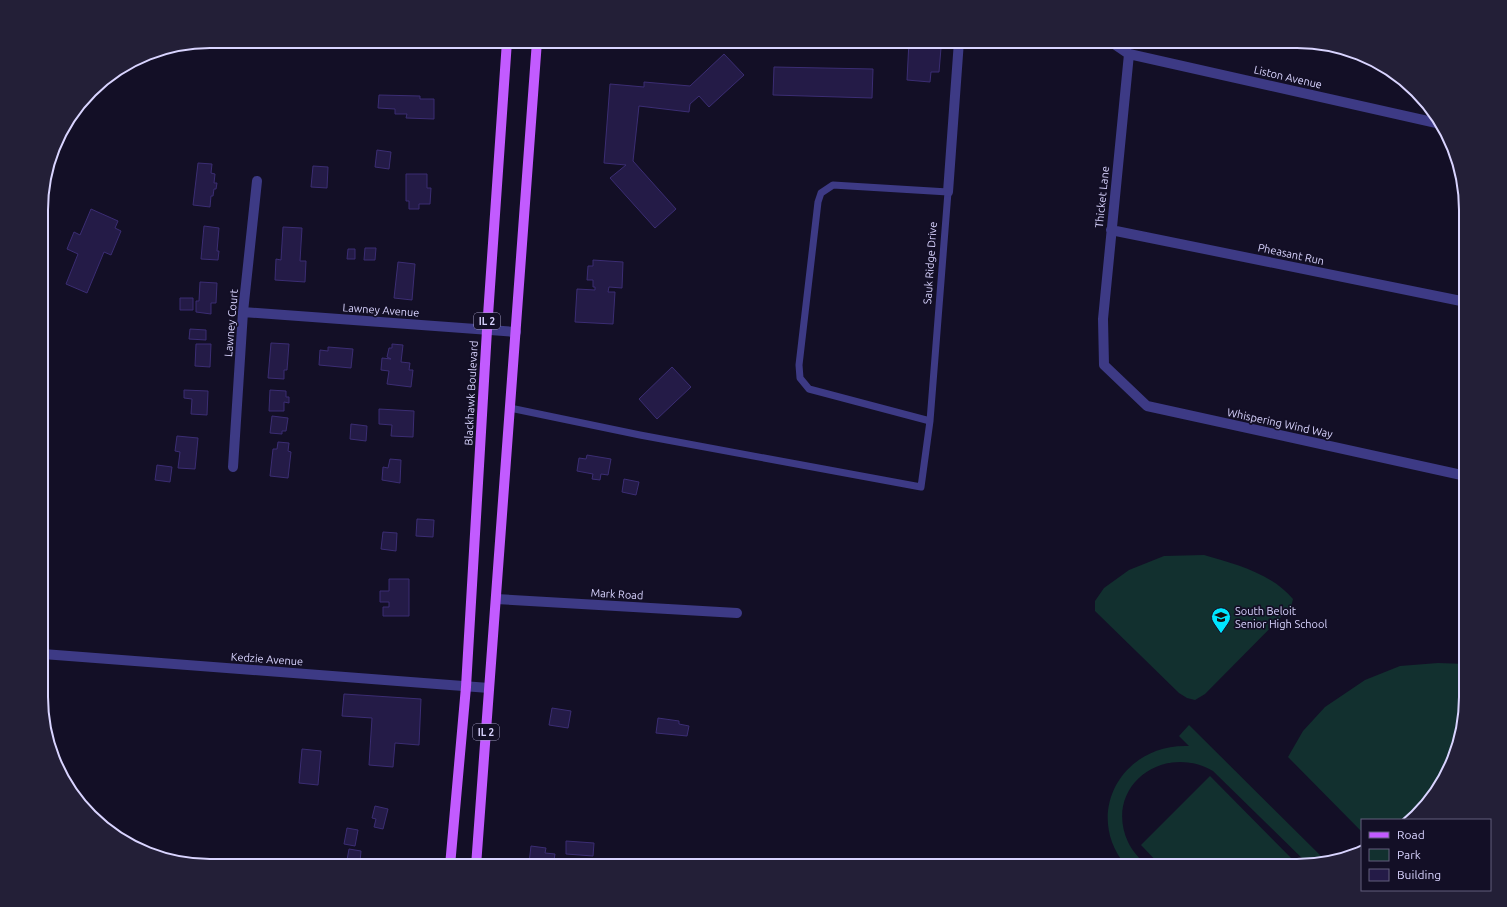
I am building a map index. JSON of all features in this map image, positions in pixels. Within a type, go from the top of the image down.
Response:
[{"type":"main road","name":"Blackhawk Boulevard","points":[[466,687],[487,330],[507,48]]},
{"type":"main road","name":"IL 2","points":[[477,859],[536,48]]},
{"type":"main road","name":"IL 2","points":[[451,859],[466,687]]},
{"type":"street","name":"Sauk Ridge Drive","points":[[948,192],[958,48]]},
{"type":"street","points":[[1120,48],[1129,54]]},
{"type":"street","name":"Liston Avenue","points":[[1129,54],[1433,122]]},
{"type":"street","name":"Thicket Lane","points":[[1104,365],[1103,319],[1129,54]]},
{"type":"street","name":"Lawney Court","points":[[233,467],[243,312],[257,182]]},
{"type":"street","name":"Pheasant Run","points":[[1111,230],[1459,301]]},
{"type":"street","name":"Lawney Avenue","points":[[243,312],[516,332]]},
{"type":"street","name":"Whispering Wind Way","points":[[1104,365],[1147,406],[1459,474]]},
{"type":"street","name":"Mark Road","points":[[496,599],[737,613]]},
{"type":"street","name":"Kedzie Avenue","points":[[48,654],[489,688]]},
{"type":"lane","points":[[930,421],[808,389],[800,378],[799,365],[818,202],[821,193],[833,185],[948,192]]},
{"type":"lane","name":"Sauk Ridge Drive","points":[[510,408],[640,435],[921,487],[930,421],[948,192]]},
{"type":"green space","points":[[1204,555],[1240,566],[1263,576],[1274,582],[1293,599],[1291,607],[1205,694],[1195,700],[1187,698],[1179,693],[1095,611],[1095,601],[1104,588],[1129,570],[1164,556]]},
{"type":"green space","points":[[1438,663],[1459,664],[1459,707],[1456,728],[1447,759],[1432,787],[1419,804],[1404,819],[1361,819],[1361,831],[1288,757],[1303,731],[1325,707],[1365,680],[1400,666]]},
{"type":"green space","points":[[1189,725],[1322,857],[1303,859],[1213,771],[1194,763],[1175,762],[1158,766],[1142,775],[1131,788],[1124,804],[1122,822],[1128,842],[1140,859],[1121,859],[1113,846],[1108,824],[1109,804],[1116,785],[1128,769],[1145,756],[1166,748],[1189,746],[1179,736]]},
{"type":"green space","points":[[1210,776],[1292,859],[1154,859],[1141,845]]},
{"type":"building","points":[[909,48],[941,48],[939,72],[931,72],[930,82],[907,80]]},
{"type":"building","points":[[724,54],[744,75],[709,107],[699,96],[690,104],[689,112],[639,106],[633,161],[676,209],[655,228],[610,178],[626,165],[604,163],[610,84],[644,87],[644,82],[690,86]]},
{"type":"building","points":[[774,67],[873,69],[872,98],[773,95]]},
{"type":"building","points":[[379,95],[420,96],[420,99],[434,99],[434,119],[406,118],[407,114],[395,114],[395,109],[378,108]]},
{"type":"building","points":[[377,150],[391,152],[389,169],[375,167]]},
{"type":"building","points":[[198,163],[212,164],[211,173],[215,174],[214,183],[217,183],[213,196],[211,196],[210,207],[193,205]]},
{"type":"building","points":[[313,166],[328,167],[327,188],[311,187]]},
{"type":"building","points":[[406,174],[427,174],[427,188],[431,188],[430,204],[419,204],[419,209],[409,209],[409,201],[406,201]]},
{"type":"building","points":[[91,209],[118,221],[115,228],[121,231],[111,255],[104,252],[87,293],[66,284],[78,254],[67,249],[74,232],[80,235]]},
{"type":"building","points":[[204,226],[219,228],[217,251],[219,251],[218,260],[201,259]]},
{"type":"building","points":[[283,227],[302,228],[300,261],[306,261],[305,282],[275,280],[276,259],[281,260]]},
{"type":"building","points":[[365,248],[376,248],[375,260],[364,260]]},
{"type":"building","points":[[348,249],[355,249],[355,259],[347,259]]},
{"type":"building","points":[[593,260],[623,262],[622,288],[609,287],[608,292],[615,292],[613,324],[575,322],[577,289],[595,290],[595,287],[593,287],[593,280],[587,280],[588,266],[593,266]]},
{"type":"building","points":[[398,262],[415,264],[412,300],[394,298]]},
{"type":"building","points":[[200,282],[217,283],[216,303],[211,303],[211,314],[196,312],[196,301],[199,301]]},
{"type":"building","points":[[180,298],[193,298],[193,310],[180,310]]},
{"type":"building","points":[[190,329],[206,330],[206,340],[189,339]]},
{"type":"building","points":[[271,343],[289,344],[287,370],[284,370],[284,379],[268,378]]},
{"type":"building","points":[[196,344],[211,344],[210,367],[195,366]]},
{"type":"building","points":[[392,344],[403,345],[401,362],[410,363],[409,370],[413,370],[411,387],[387,384],[389,371],[381,370],[382,358],[391,359],[387,357],[389,348],[392,348]]},
{"type":"building","points":[[328,347],[353,349],[351,368],[319,365],[320,350],[328,351]]},
{"type":"building","points":[[672,367],[691,387],[657,419],[639,399]]},
{"type":"building","points":[[184,390],[208,391],[207,415],[191,414],[192,399],[184,398]]},
{"type":"building","points":[[270,390],[286,391],[286,397],[289,397],[289,403],[284,402],[284,411],[269,411]]},
{"type":"building","points":[[379,409],[414,411],[413,437],[391,436],[392,425],[379,424]]},
{"type":"building","points":[[272,416],[288,418],[286,431],[282,431],[282,434],[270,433]]},
{"type":"building","points":[[351,424],[367,426],[366,441],[350,439]]},
{"type":"building","points":[[177,436],[198,438],[195,469],[178,468],[180,452],[175,451]]},
{"type":"building","points":[[278,442],[289,443],[288,451],[291,452],[288,478],[270,476],[273,449],[277,449]]},
{"type":"building","points":[[587,455],[611,459],[608,475],[601,474],[600,480],[592,479],[593,474],[577,471],[579,458],[586,459]]},
{"type":"building","points":[[390,459],[401,460],[400,483],[382,480],[383,467],[388,468]]},
{"type":"building","points":[[157,465],[172,467],[170,482],[155,480]]},
{"type":"building","points":[[624,479],[639,482],[636,495],[622,492]]},
{"type":"building","points":[[417,519],[434,520],[433,537],[416,536]]},
{"type":"building","points":[[383,532],[397,533],[396,551],[381,549]]},
{"type":"building","points":[[389,579],[409,579],[409,616],[383,616],[383,607],[389,607],[389,602],[380,602],[380,591],[389,591]]},
{"type":"building","points":[[344,694],[421,699],[419,745],[395,743],[393,767],[369,765],[372,718],[342,716]]},
{"type":"building","points":[[552,708],[571,711],[568,728],[549,725]]},
{"type":"building","points":[[658,718],[679,721],[679,724],[689,726],[687,736],[656,733]]},
{"type":"building","points":[[302,749],[321,751],[318,785],[299,783]]},
{"type":"building","points":[[375,806],[388,809],[383,829],[374,827],[376,819],[372,818]]},
{"type":"building","points":[[347,828],[358,830],[355,846],[344,844]]},
{"type":"building","points":[[566,841],[594,843],[593,856],[566,854]]},
{"type":"building","points":[[531,846],[546,848],[545,853],[555,854],[554,859],[529,859]]},
{"type":"building","points":[[349,849],[361,851],[360,859],[347,859]]},
{"type":"place","name":"South Beloit Senior High School","points":[[1221,634]]}]
